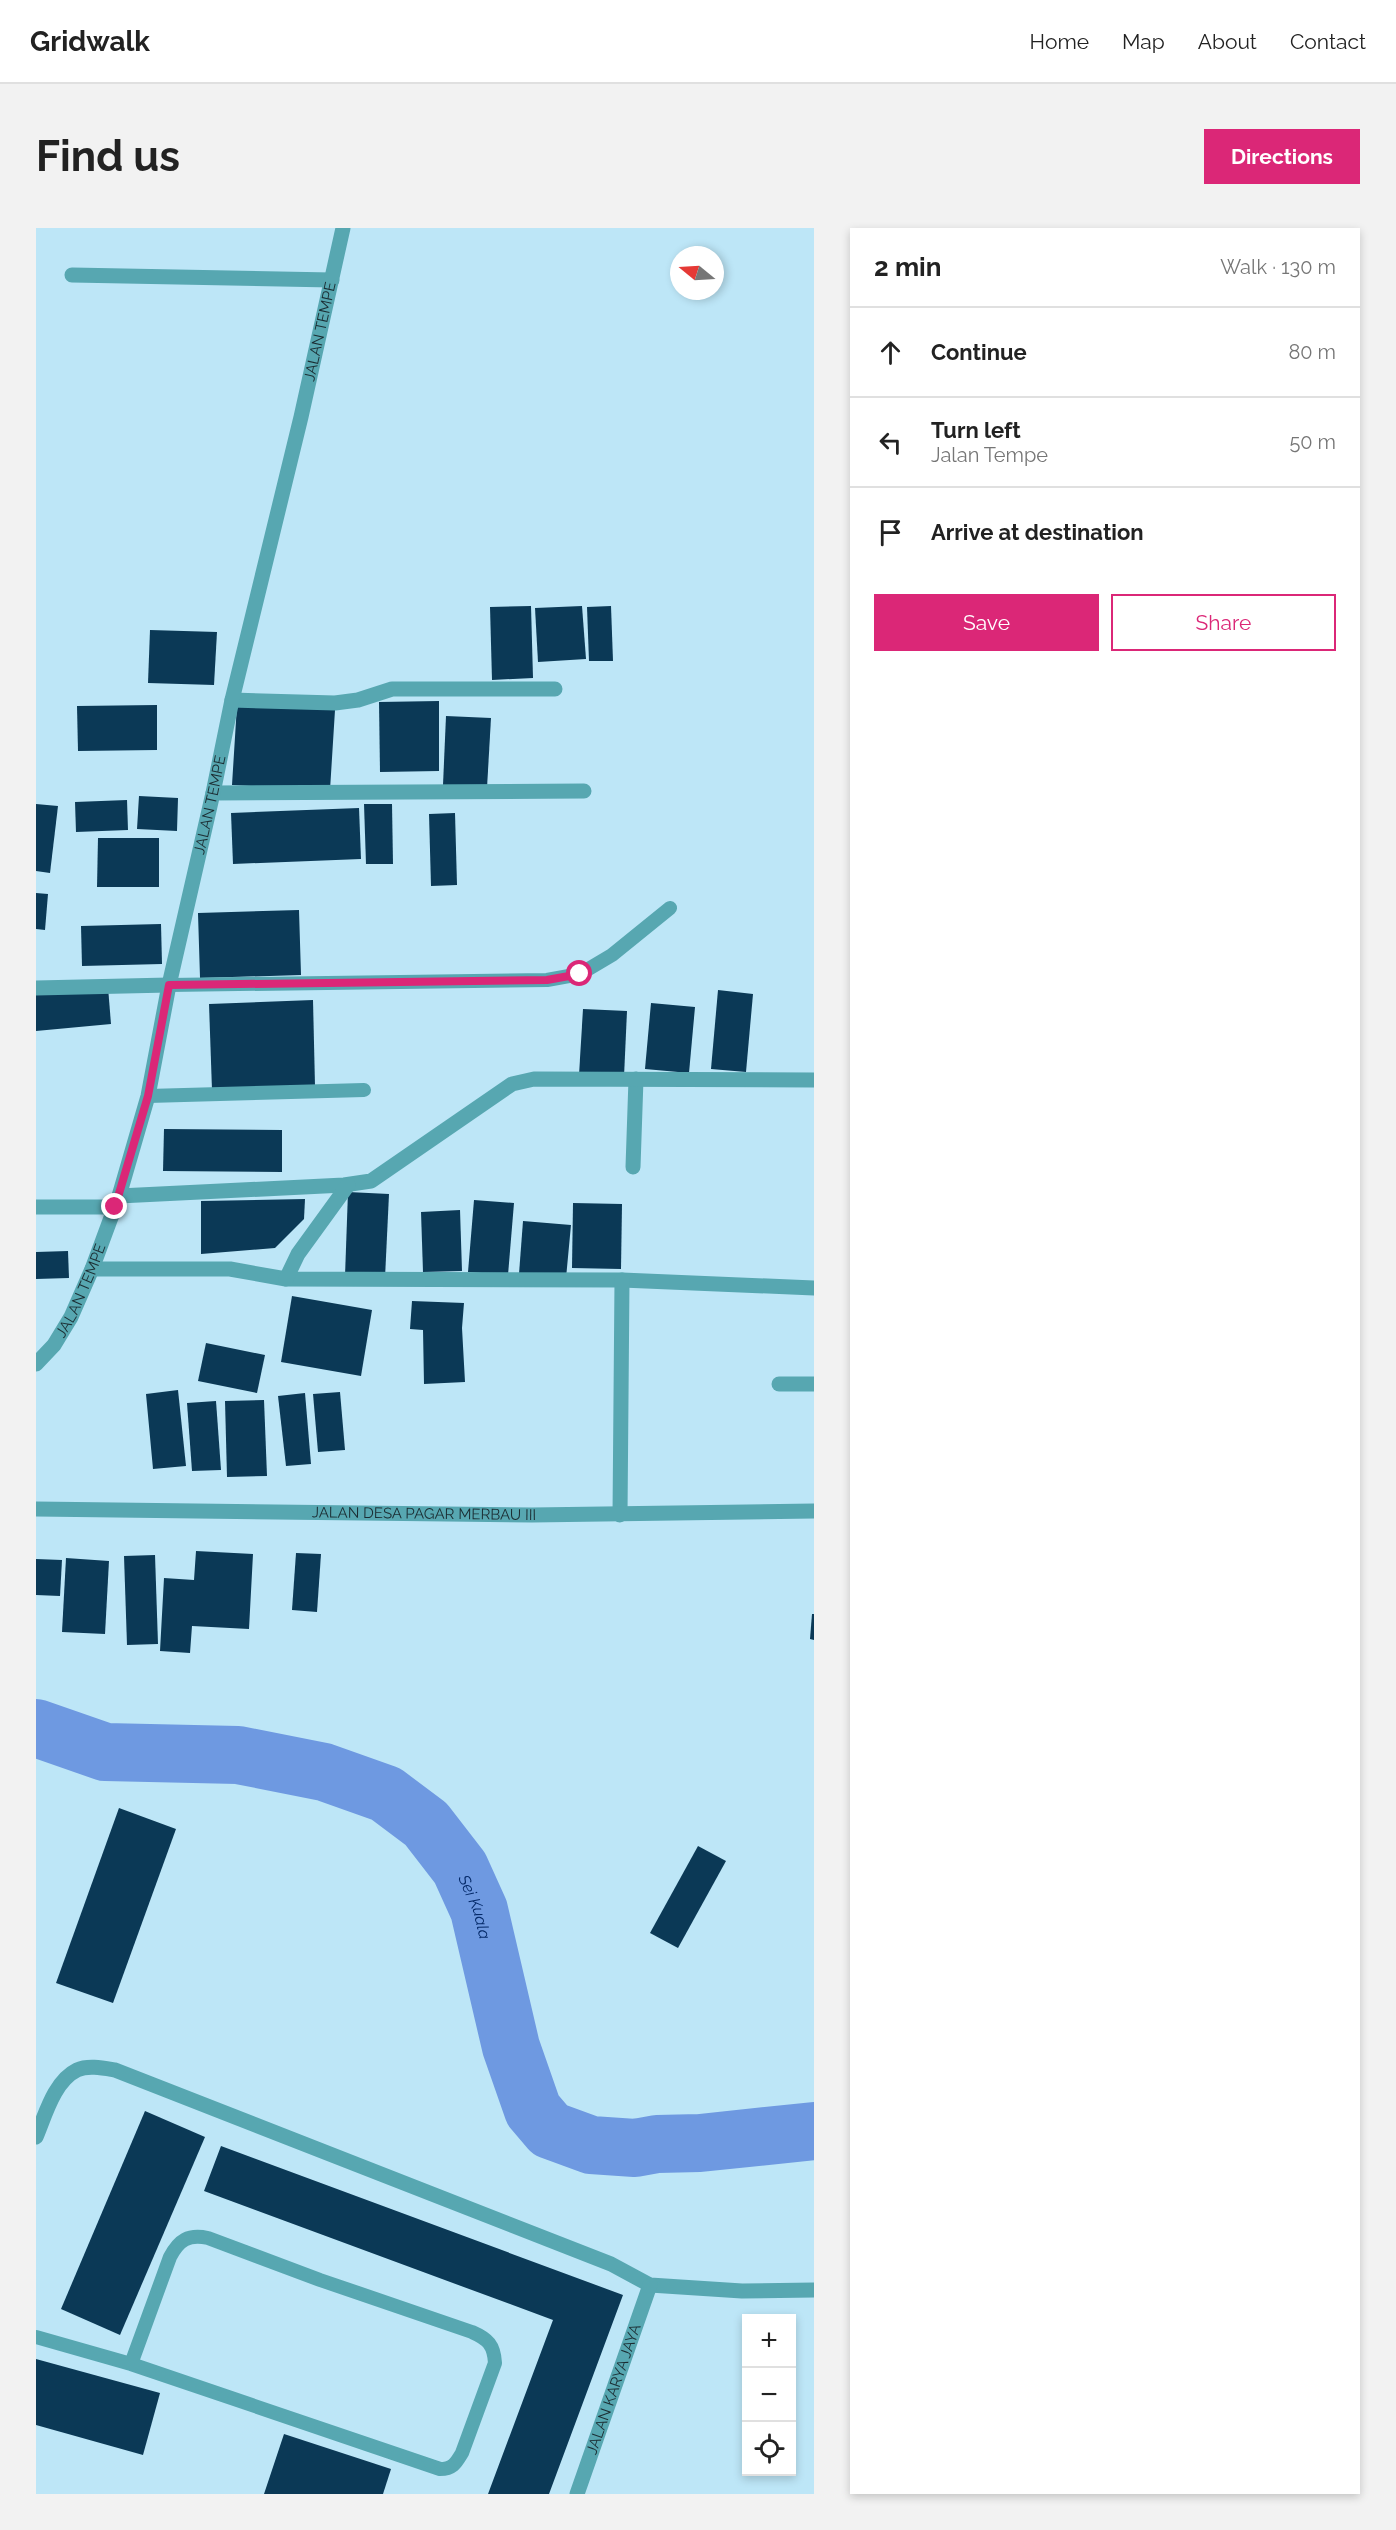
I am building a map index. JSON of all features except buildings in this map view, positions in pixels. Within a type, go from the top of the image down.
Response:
[{"type":"street","name":"JALAN TEMPE","points":[[36,1364],[54,1345],[71,1317],[92,1269],[117,1201],[148,1096],[169,985],[232,700],[298,429],[343,228]]},
{"type":"street","points":[[72,275],[332,280]]},
{"type":"street","points":[[232,700],[335,703],[358,700],[392,689],[555,689]]},
{"type":"street","points":[[213,792],[584,791]]},
{"type":"street","points":[[36,988],[169,985]]},
{"type":"street","points":[[36,1208],[297,1186],[346,1185],[371,1181],[383,1175],[512,1084],[534,1079],[814,1080]]},
{"type":"street","points":[[633,1167],[636,1079]]},
{"type":"street","points":[[286,1279],[298,1254],[346,1185]]},
{"type":"street","points":[[92,1269],[230,1269],[286,1279],[622,1280],[814,1288]]},
{"type":"street","points":[[620,1515],[622,1280]]},
{"type":"street","points":[[779,1384],[814,1384]]},
{"type":"street","name":"JALAN DESA PAGAR MERBAU III","points":[[36,1509],[620,1515],[814,1511]]},
{"type":"street","points":[[36,2137],[54,2096],[65,2079],[78,2070],[96,2068],[115,2070],[611,2264],[650,2284],[732,2291],[814,2290]]},
{"type":"street","name":"JALAN KARYA JAYA","points":[[577,2494],[650,2284]]},
{"type":"lane","points":[[169,985],[547,980],[580,974],[612,955],[670,908]]},
{"type":"lane","points":[[148,1096],[364,1090]]},
{"type":"lane","points":[[36,2337],[131,2364],[440,2469],[448,2469],[456,2464],[462,2453],[495,2363],[495,2351],[488,2339],[472,2332],[194,2235],[184,2238],[170,2257],[131,2364]]},
{"type":"waterway","name":"Sei Kuala","points":[[36,1728],[105,1752],[238,1755],[324,1772],[386,1794],[426,1824],[460,1868],[479,1910],[511,2047],[533,2110],[550,2130],[591,2145],[635,2148],[657,2144],[700,2143],[814,2131]]},
{"type":"route","points":[[115,1207],[148,1096],[169,985],[547,980],[580,974]]}]
